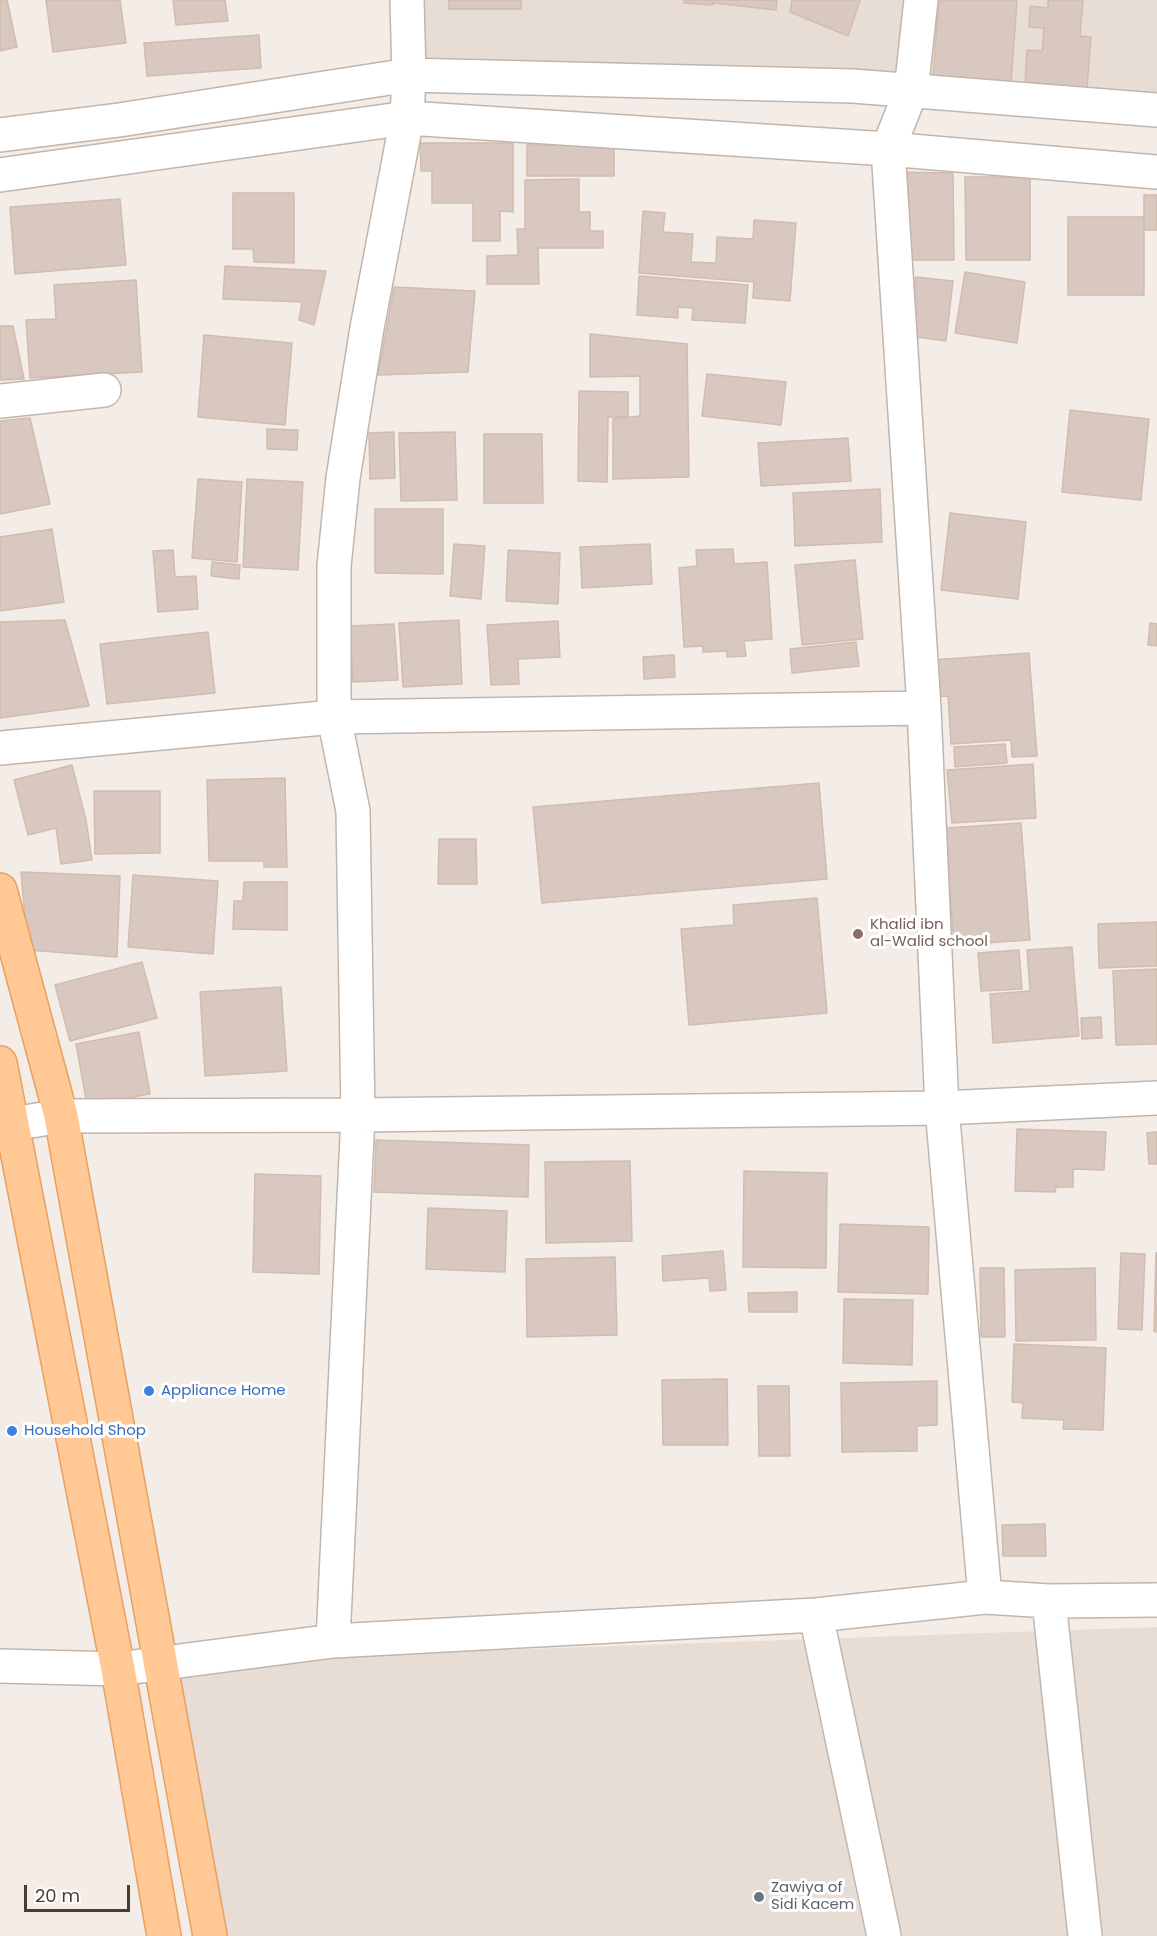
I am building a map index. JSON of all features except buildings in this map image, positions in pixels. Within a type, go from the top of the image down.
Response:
[{"type":"main road","points":[[0,891],[61,1116],[210,1936]]},
{"type":"main road","points":[[0,1063],[118,1669],[164,1936]]},
{"type":"street","points":[[333,1641],[358,1115],[353,811],[334,717],[334,566],[343,478],[367,328],[407,118],[410,75],[407,0]]},
{"type":"street","points":[[921,0],[911,91],[888,149],[924,708],[942,1108],[985,1597]]},
{"type":"street","points":[[0,135],[119,120],[410,75],[853,86],[1157,110]]},
{"type":"street","points":[[0,175],[407,118],[888,149],[1157,172]]},
{"type":"street","points":[[0,401],[104,390]]},
{"type":"street","points":[[0,748],[334,717],[924,708]]},
{"type":"street","points":[[13,1124],[61,1116],[942,1108],[1157,1098]]},
{"type":"street","points":[[0,1666],[118,1669],[333,1641],[816,1615],[985,1597],[1048,1601],[1157,1600]]},
{"type":"street","points":[[1048,1601],[1085,1936]]},
{"type":"street","points":[[816,1615],[884,1936]]},
{"type":"shaded area","points":[[410,0],[1157,0],[1157,108],[414,69]]},
{"type":"shaded area","points":[[1157,1627],[1157,1936],[207,1936],[160,1662]]},
{"type":"place","name":"Khalid ibn al-Walid school","points":[[858,934]]},
{"type":"place","name":"Appliance Home","points":[[149,1391]]},
{"type":"place","name":"Household Shop","points":[[12,1431]]},
{"type":"place","name":"Zawiya of Sidi Kacem","points":[[759,1897]]}]
